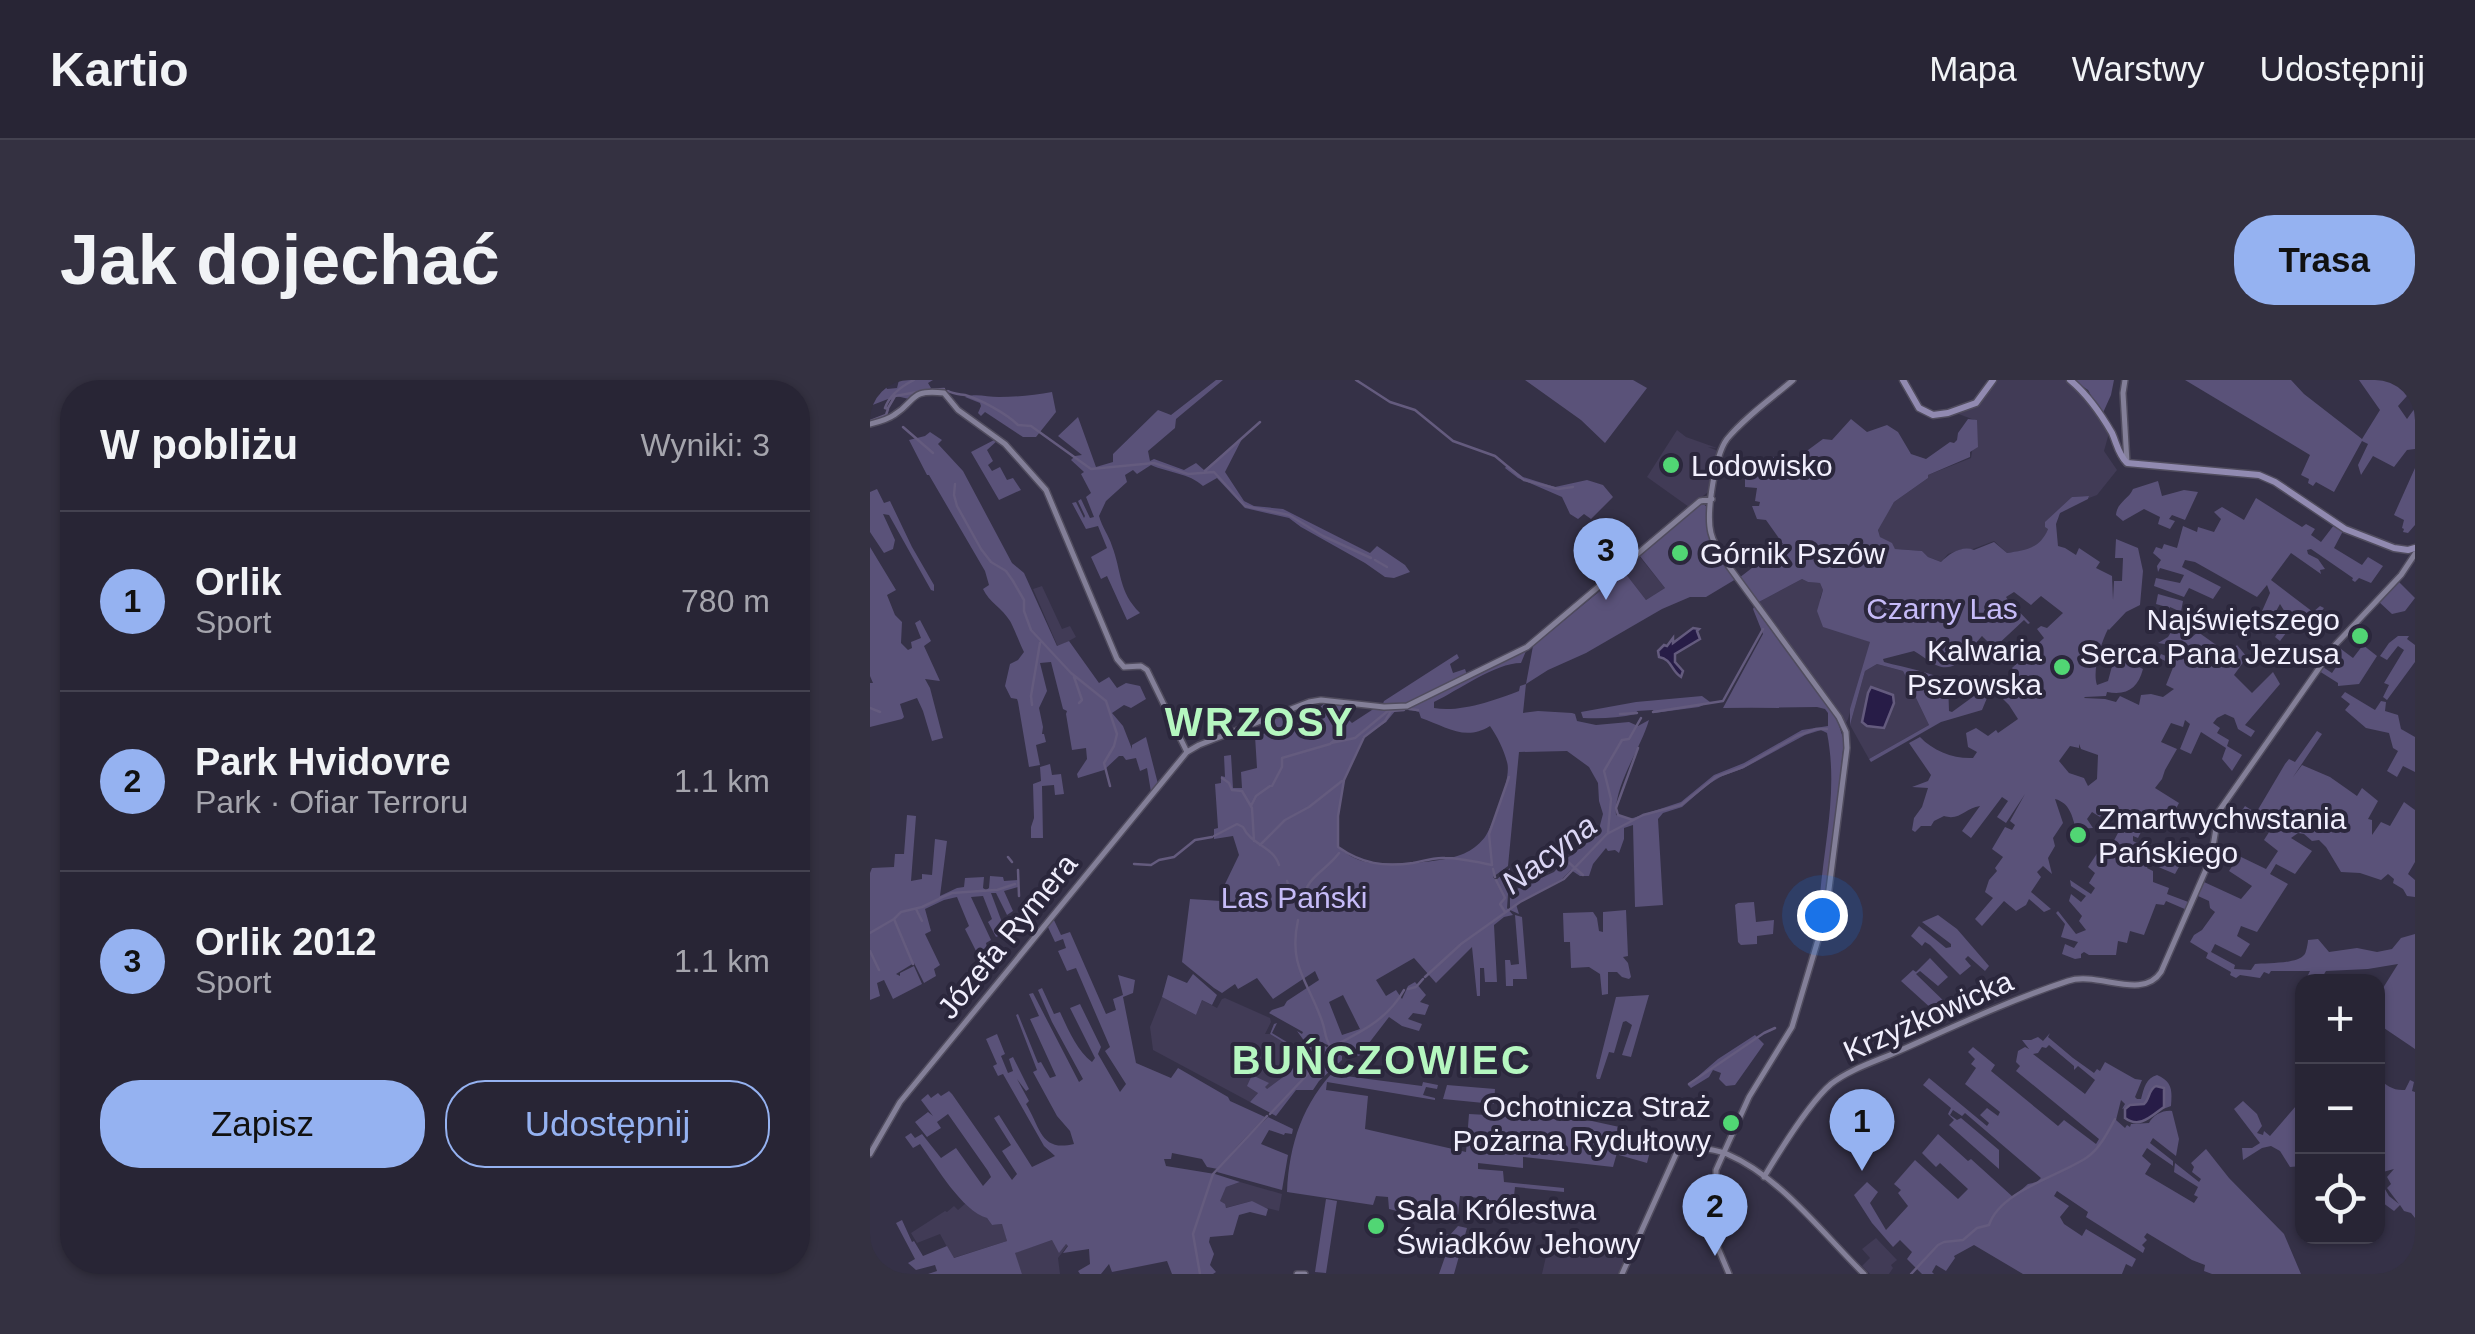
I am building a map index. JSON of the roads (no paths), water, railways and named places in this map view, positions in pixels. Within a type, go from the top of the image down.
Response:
[{"type":"main road","points":[[1903,380],[1919,408],[1932,415],[1976,403],[1993,380]]},
{"type":"main road","points":[[2070,380],[2083,392],[2126,458],[2259,475],[2340,526],[2414,552]]},
{"type":"street","points":[[1728,1274],[1709,1226],[1716,1170],[1747,1101],[1788,1035],[1822,926],[1847,740],[1839,717],[1717,548],[1710,526],[1720,450],[1793,380]]},
{"type":"street","points":[[2125,380],[2126,458]]},
{"type":"street","points":[[870,424],[896,414],[914,396],[944,393],[958,410],[1016,456],[1046,490],[1117,659],[1124,667],[1141,666],[1148,670],[1189,751],[1309,702],[1391,708],[1417,702],[1533,644],[1700,501],[1712,499]]},
{"type":"street","name":"Krzyżkowicka","points":[[1762,1176],[1821,1094],[1845,1075],[1987,1011],[2074,980],[2087,978],[2138,986],[2154,981],[2210,862],[2218,812],[2340,638],[2401,574],[2414,552]]},
{"type":"street","name":"Józefa Rymera","points":[[870,1154],[896,1106],[1189,751]]},
{"type":"street","points":[[1622,1274],[1679,1150],[1688,1146],[1723,1153],[1762,1176],[1798,1206],[1864,1274]]},
{"type":"street","points":[[1296,1274],[1304,1274]]},
{"type":"waterway","points":[[870,421],[886,415],[890,399],[914,380]]},
{"type":"waterway","points":[[1356,380],[1390,402],[1415,410],[1453,441],[1495,456],[1524,480],[1558,489],[1573,487]]},
{"type":"waterway","points":[[888,408],[895,396],[944,389]]},
{"type":"waterway","points":[[948,391],[985,403],[1018,425],[1031,426],[1091,469],[1154,463],[1188,474],[1214,472],[1245,506],[1289,515],[1371,558]]},
{"type":"waterway","points":[[1205,471],[1260,422]]},
{"type":"waterway","points":[[903,427],[933,453]]},
{"type":"waterway","points":[[955,484],[957,506],[981,549],[1013,581],[1024,600],[1031,630],[1071,673],[1106,701],[1117,734],[1104,763],[1110,786]]},
{"type":"waterway","points":[[1375,560],[1387,567]]},
{"type":"waterway","points":[[1653,712],[1723,701],[1763,629]]},
{"type":"waterway","points":[[1032,705],[1040,643]]},
{"type":"waterway","points":[[1074,677],[1082,700],[1079,703]]},
{"type":"waterway","points":[[870,708],[880,712]]},
{"type":"waterway","points":[[1409,709],[1418,710]]},
{"type":"waterway","points":[[1331,743],[1355,738],[1389,710]]},
{"type":"waterway","points":[[1404,710],[1391,711],[1385,721],[1364,737],[1344,780],[1338,847],[1347,853],[1383,864],[1441,858],[1492,865],[1489,834],[1509,777]]},
{"type":"waterway","points":[[1620,714],[1637,713]]},
{"type":"waterway","points":[[1608,832],[1611,799],[1604,771],[1641,718]]},
{"type":"waterway","name":"Nacyna","points":[[1461,944],[1520,902],[1564,879],[1607,834],[1643,815],[1681,805],[1716,777],[1743,767],[1797,736],[1827,729]]},
{"type":"waterway","points":[[1272,786],[1282,767],[1282,758],[1330,744],[1337,731]]},
{"type":"waterway","points":[[1633,820],[1618,815],[1616,808],[1638,748]]},
{"type":"waterway","points":[[1222,778],[1232,790],[1242,791],[1252,808],[1254,841]]},
{"type":"waterway","points":[[1260,845],[1285,820],[1342,781]]},
{"type":"waterway","points":[[1251,806],[1256,796],[1270,786]]},
{"type":"waterway","points":[[1214,836],[1237,824],[1279,865]]},
{"type":"waterway","points":[[1134,864],[1151,865],[1174,857],[1195,840],[1212,837]]},
{"type":"waterway","points":[[1304,900],[1308,885],[1339,853]]},
{"type":"waterway","points":[[1008,857],[1012,862]]},
{"type":"waterway","name":"Nacyna","points":[[1567,861],[1583,875]]},
{"type":"waterway","points":[[1493,869],[1495,877]]},
{"type":"waterway","points":[[1018,870],[1019,896]]},
{"type":"waterway","points":[[1496,880],[1505,898],[1500,904],[1505,912]]},
{"type":"waterway","points":[[1287,881],[1292,894]]},
{"type":"waterway","points":[[997,890],[1015,884]]},
{"type":"waterway","points":[[940,898],[952,893],[995,890]]},
{"type":"waterway","points":[[870,933],[901,912],[939,899]]},
{"type":"waterway","points":[[916,909],[922,921]]},
{"type":"waterway","points":[[894,919],[913,964]]},
{"type":"waterway","points":[[1298,920],[1298,962],[1329,1044]]},
{"type":"waterway","name":"Nacyna","points":[[1425,977],[1460,945]]},
{"type":"waterway","points":[[870,951],[879,970]]},
{"type":"waterway","name":"Nacyna","points":[[1408,989],[1423,979]]},
{"type":"waterway","name":"Nacyna","points":[[1270,1114],[1322,1059],[1330,1045],[1373,1023],[1404,990]]},
{"type":"waterway","points":[[1689,1084],[1775,1028]]},
{"type":"waterway","name":"Nacyna","points":[[1200,1274],[1193,1234],[1213,1174],[1267,1116]]},
{"type":"waterway","points":[[1911,1274],[1938,1245],[1963,1240],[1977,1228],[1989,1225],[1995,1213],[2017,1194],[2091,1155],[2115,1119]]},
{"type":"place","name":"Lodowisko","points":[[1671,465]]},
{"type":"place","name":"Górnik Pszów","points":[[1680,553]]},
{"type":"place","name":"Orlik 2012","points":[[1606,600]]},
{"type":"place","name":"Najświętszego Serca Pana Jezusa","points":[[2360,636]]},
{"type":"place","name":"Kalwaria Pszowska","points":[[2062,667]]},
{"type":"place","name":"Zmartwychwstania Pańskiego","points":[[2078,835]]},
{"type":"place","name":"Ochotnicza Straż Pożarna Rydułtowy","points":[[1731,1123]]},
{"type":"place","name":"Orlik","points":[[1862,1171]]},
{"type":"place","name":"Sala Królestwa Świadków Jehowy","points":[[1376,1226]]},
{"type":"place","name":"Park Hvidovre","points":[[1715,1256]]},
{"type":"district","name":"WRZOSY","points":[[1260,722]]},
{"type":"district","name":"BUŃCZOWIEC","points":[[1382,1060]]},
{"type":"park label","name":"Czarny Las","points":[[1942,608]]},
{"type":"park label","name":"Las Pański","points":[[1294,897]]}]
